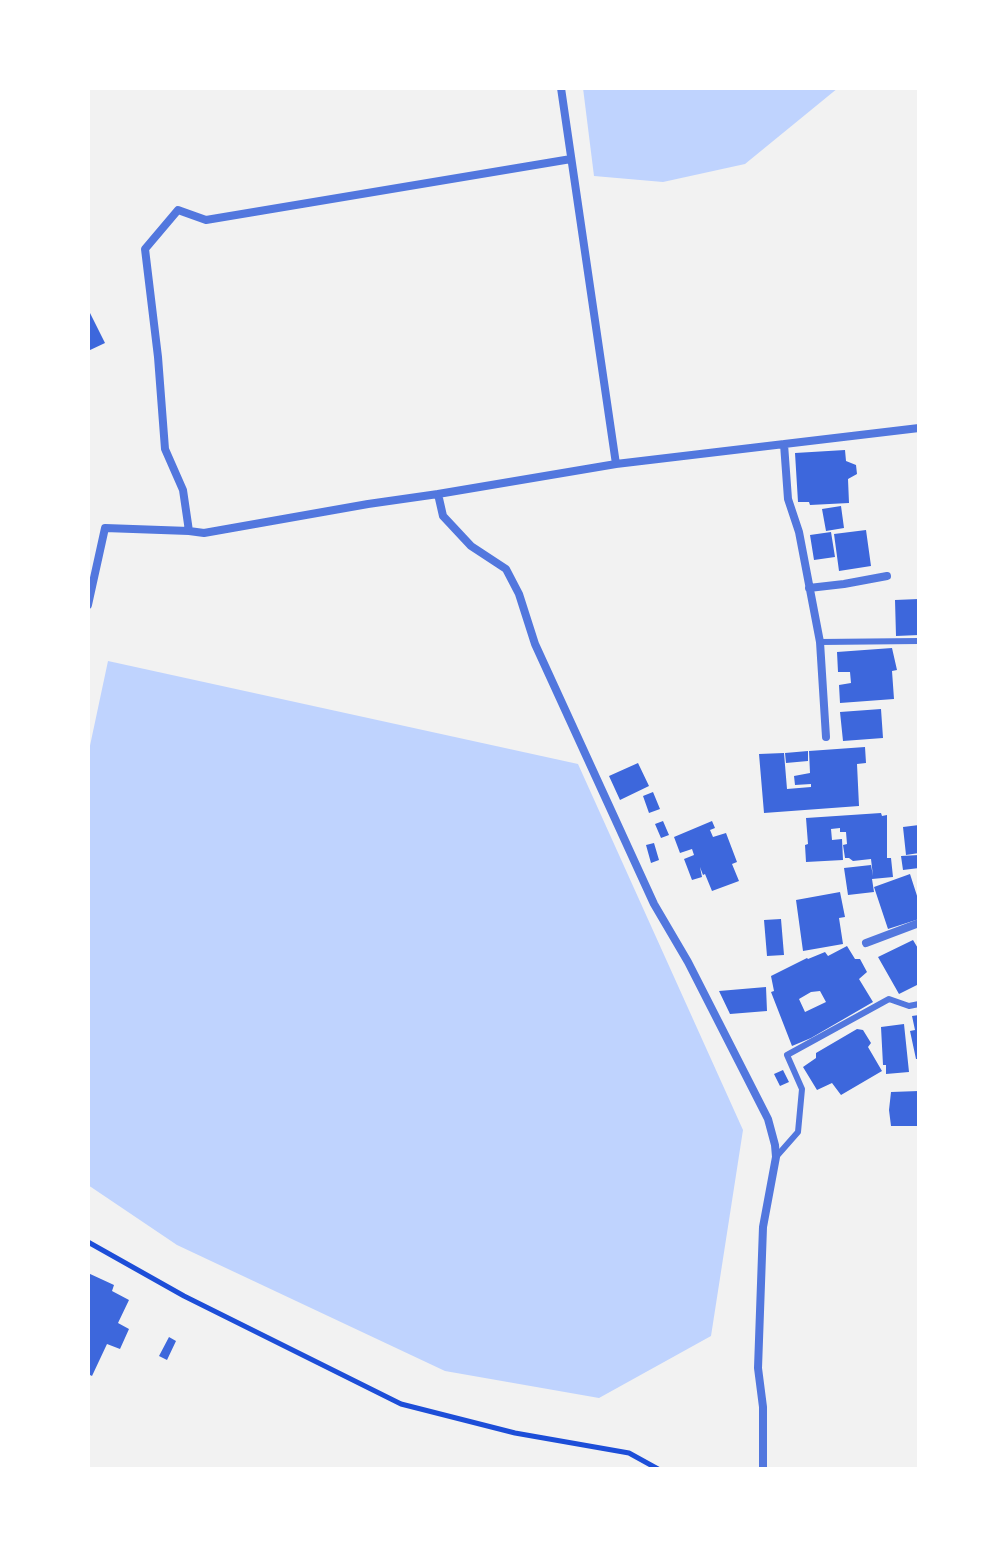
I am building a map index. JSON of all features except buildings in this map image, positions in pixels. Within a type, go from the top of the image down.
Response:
[{"type":"street","points":[[561,88],[616,464]]},
{"type":"street","points":[[189,531],[183,490],[165,449],[145,249],[178,210],[206,220],[571,159]]},
{"type":"street","points":[[88,605],[105,528],[204,533],[616,464],[919,428]]},
{"type":"street","points":[[784,444],[788,499],[799,532],[820,642],[826,737]]},
{"type":"street","points":[[438,494],[443,516],[471,546],[506,569],[519,594],[535,644],[654,904],[688,962],[768,1119],[776,1157],[763,1227],[758,1368],[763,1407],[763,1469]]},
{"type":"street","points":[[809,588],[887,576]]},
{"type":"street","points":[[866,943],[919,923]]},
{"type":"lane","points":[[820,642],[919,641]]},
{"type":"lane","points":[[776,1157],[798,1132],[802,1089],[787,1055],[889,999],[909,1006],[919,1004]]},
{"type":"path","points":[[88,1242],[184,1296],[401,1404],[515,1433],[629,1453],[658,1469]]},
{"type":"water","points":[[583,88],[838,88],[745,164],[663,182],[594,176]]},
{"type":"water","points":[[108,661],[578,764],[743,1130],[711,1336],[599,1398],[445,1371],[177,1245],[88,1185],[88,755]]}]
